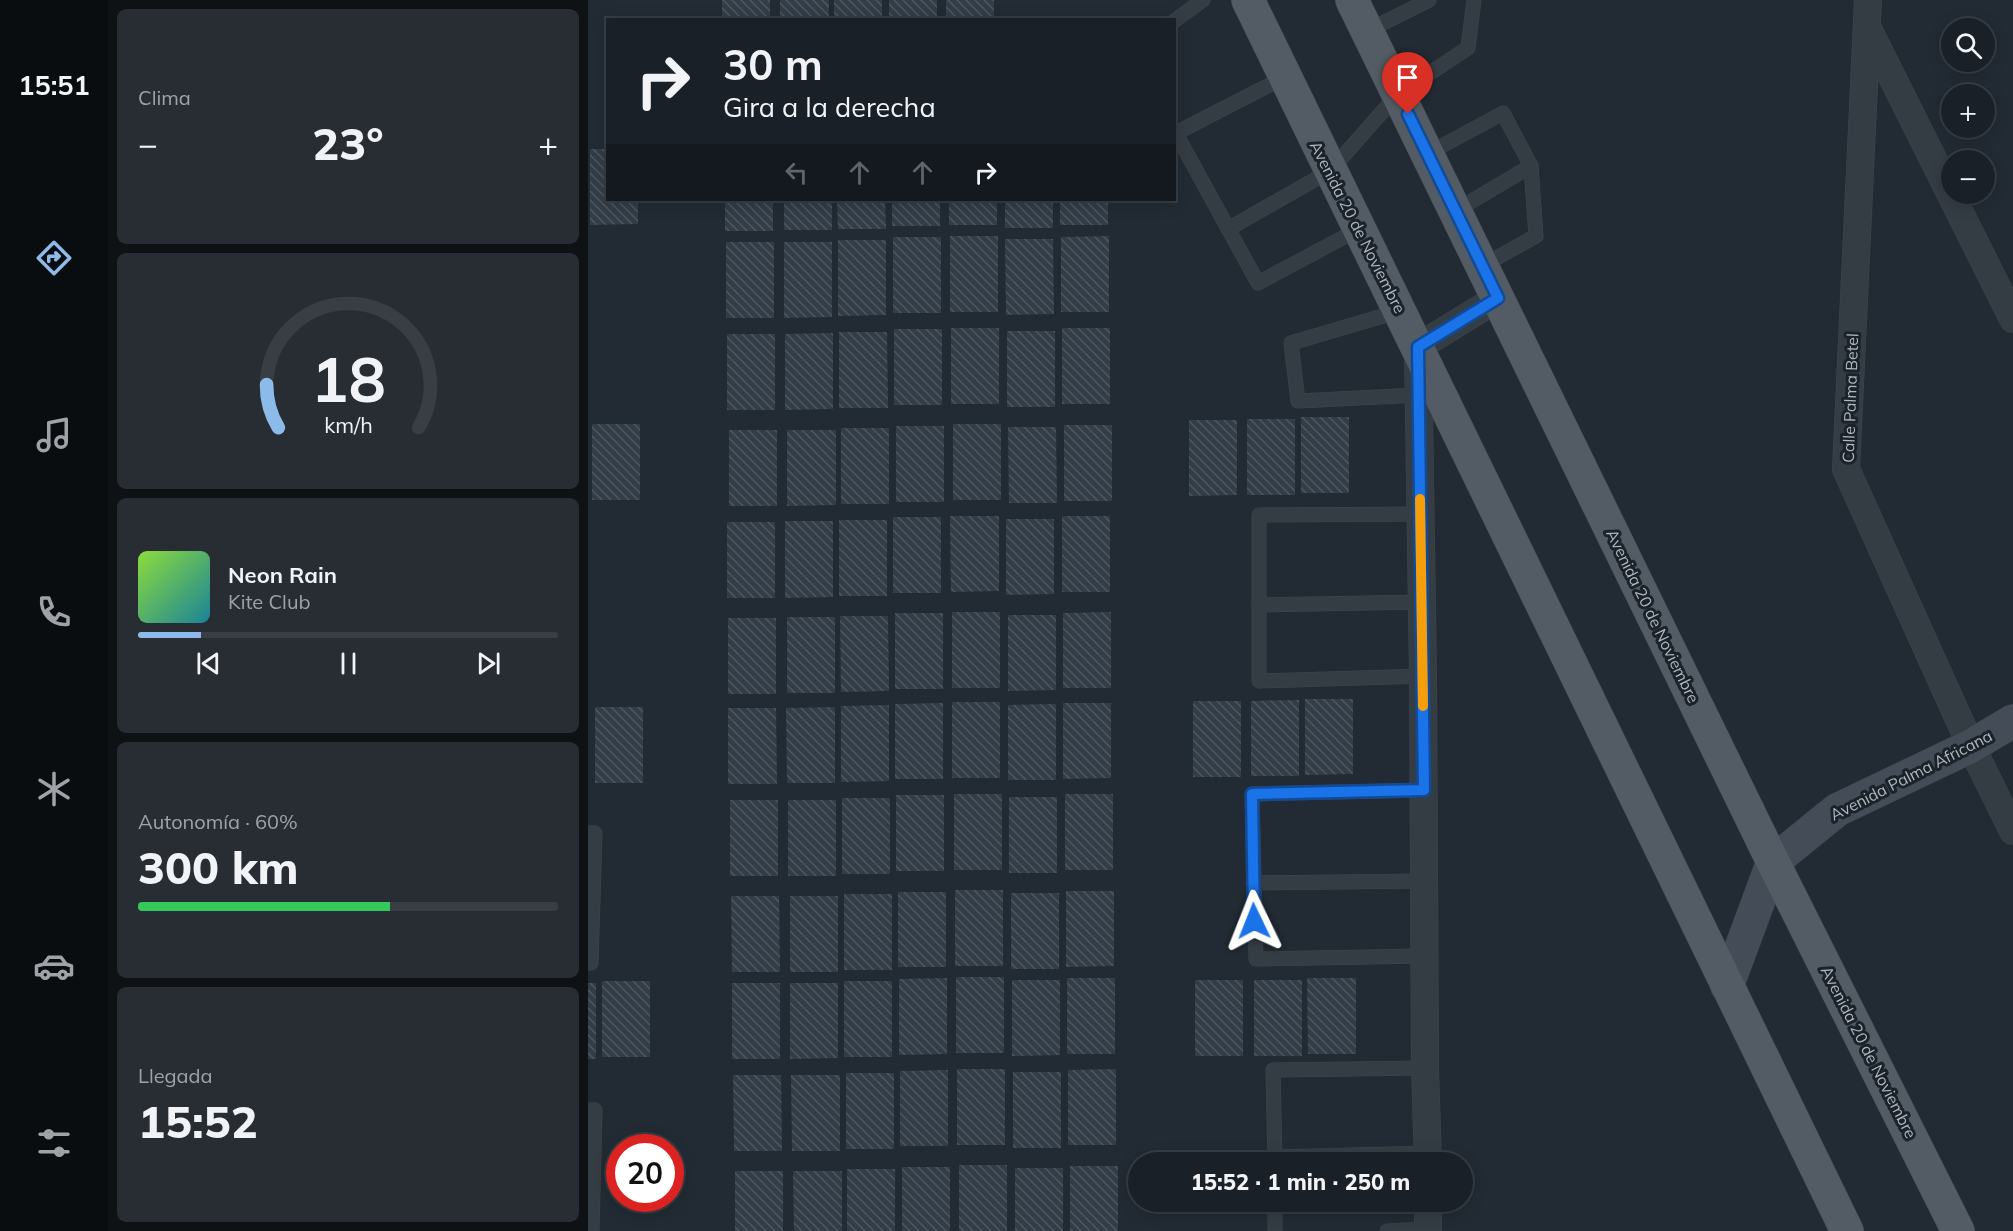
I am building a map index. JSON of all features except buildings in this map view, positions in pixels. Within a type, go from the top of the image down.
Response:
[{"type":"main road","name":"Avenida 20 de Noviembre","points":[[1248,0],[1847,1231]]},
{"type":"main road","name":"Avenida 20 de Noviembre","points":[[1352,0],[1773,862],[1958,1231]]},
{"type":"street","points":[[1867,13],[2013,319]]},
{"type":"street","name":"Calle Palma Betel","points":[[1867,13],[1846,469],[1971,746],[2013,831]]},
{"type":"street","points":[[1428,1152],[1418,347],[1498,298]]},
{"type":"street","name":"Avenida Palma Africana","points":[[1773,862],[1837,810],[1971,746],[2013,721]]},
{"type":"street","points":[[1727,986],[1773,862]]},
{"type":"street","points":[[1428,1212],[1428,1230]]},
{"type":"lane","points":[[1176,20],[1203,0]]},
{"type":"lane","points":[[1367,31],[1429,0]]},
{"type":"lane","points":[[1228,229],[1330,171],[1398,94],[1468,48],[1474,0]]},
{"type":"lane","points":[[1176,132],[1285,77]]},
{"type":"lane","points":[[1427,154],[1503,113],[1531,166],[1536,236],[1482,266]]},
{"type":"lane","points":[[1176,134],[1258,283],[1359,229]]},
{"type":"lane","points":[[1455,211],[1531,166]]},
{"type":"lane","points":[[1400,311],[1291,343],[1298,401],[1419,395]]},
{"type":"lane","points":[[1421,514],[1259,515],[1259,681],[1423,676]]},
{"type":"lane","points":[[1259,605],[1422,602]]},
{"type":"lane","points":[[1424,790],[1252,794],[1256,958],[1424,956]]},
{"type":"lane","points":[[588,833],[595,833],[591,897],[591,963],[588,963]]},
{"type":"lane","points":[[1253,883],[1425,881]]},
{"type":"lane","points":[[1275,1152],[1273,1070],[1425,1068]]},
{"type":"lane","points":[[588,1110],[595,1110],[591,1179],[592,1231]]},
{"type":"lane","points":[[1275,1212],[1275,1231]]},
{"type":"lane","points":[[1387,1231],[1428,1230]]},
{"type":"slow traffic","points":[[1420,499],[1423,706]]},
{"type":"route","points":[[1254,921],[1252,794],[1424,790],[1418,347],[1498,298],[1408,114]]}]
